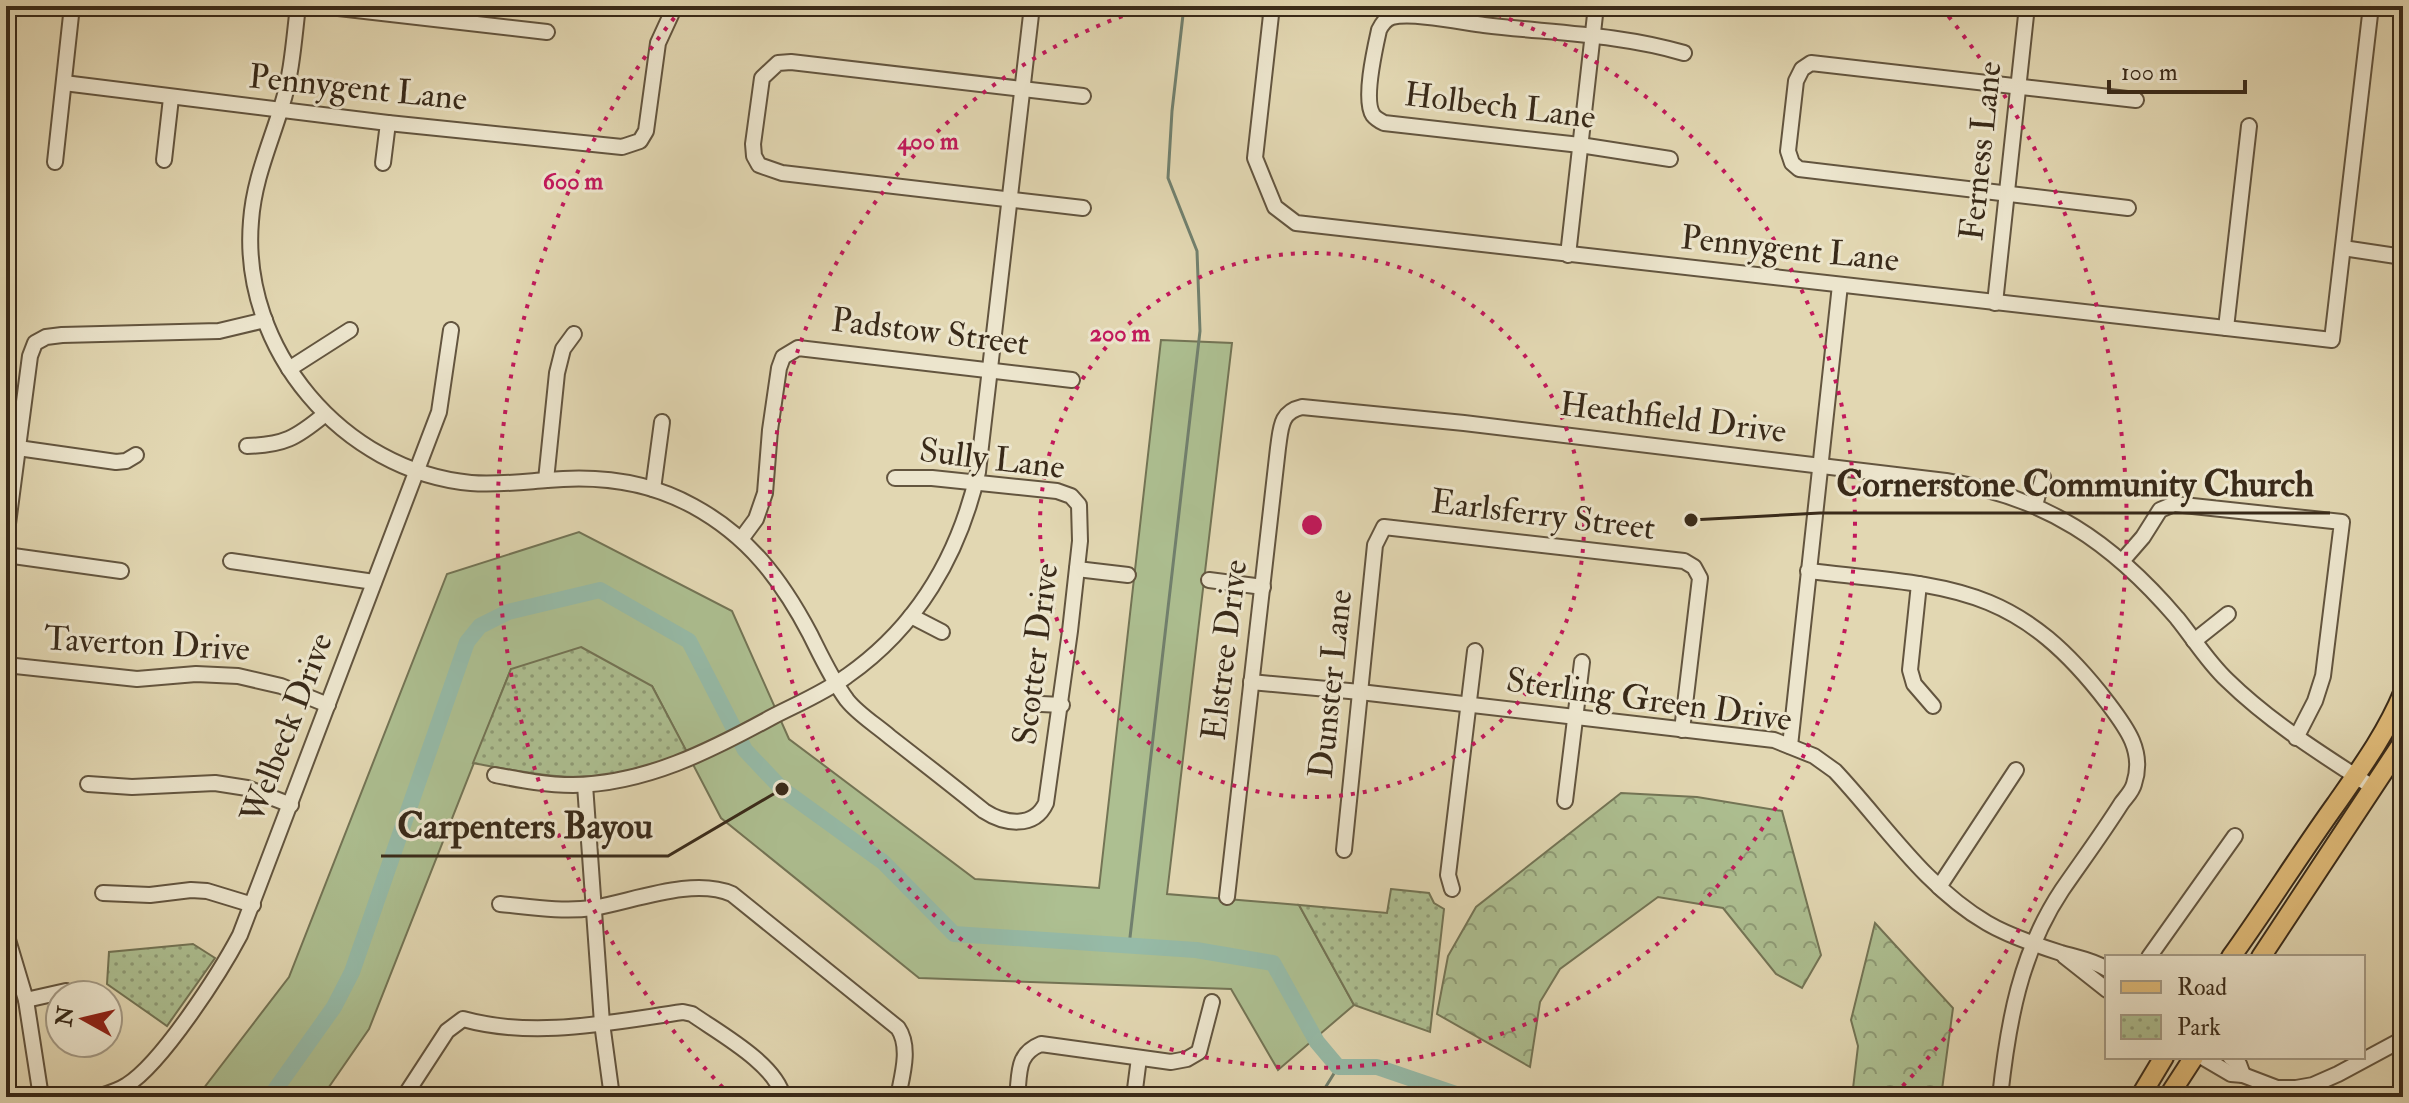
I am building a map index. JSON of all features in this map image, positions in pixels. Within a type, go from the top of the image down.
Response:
[{"type":"main road","points":[[2232,955],[2357,777],[2403,693]]},
{"type":"main road","points":[[2262,955],[2403,742]]},
{"type":"main road","points":[[2140,1097],[2163,1059]]},
{"type":"main road","points":[[2168,1097],[2193,1059]]},
{"type":"street","points":[[55,162],[72,6]]},
{"type":"street","points":[[298,6],[290,72],[281,109],[262,159],[254,195],[252,267],[265,320],[289,369],[324,415],[369,448],[416,470],[471,483],[508,484],[594,478],[653,489],[689,503],[742,538],[782,585],[836,683]]},
{"type":"street","points":[[321,6],[547,32]]},
{"type":"street","name":"Pennygent Lane","points":[[64,83],[388,123],[622,147],[640,141],[643,136],[658,43],[675,6]]},
{"type":"street","points":[[495,775],[542,784],[585,785],[647,773],[702,754],[836,683],[883,648],[911,616],[949,560],[976,483],[1032,6]]},
{"type":"street","points":[[1239,6],[1272,8]]},
{"type":"street","points":[[1568,255],[1596,6]]},
{"type":"street","name":"Ferness Lane","points":[[1995,303],[2027,6]]},
{"type":"street","points":[[2371,6],[2343,248],[2403,257]]},
{"type":"street","name":"Pennygent Lane","points":[[1272,8],[1255,158],[1275,207],[1296,223],[1308,226],[2332,340],[2343,248]]},
{"type":"street","name":"Holbech Lane","points":[[1593,37],[1391,17],[1383,22],[1376,42],[1369,103],[1374,117],[1400,126],[1580,145],[1670,159]]},
{"type":"street","points":[[1593,37],[1653,44],[1684,53]]},
{"type":"street","points":[[1083,96],[778,63],[762,78],[753,144],[759,165],[769,171],[1083,208]]},
{"type":"street","points":[[2128,208],[1799,169],[1792,163],[1788,151],[1796,81],[1802,69],[1811,63],[2136,100]]},
{"type":"street","points":[[164,160],[171,98]]},
{"type":"street","points":[[383,163],[388,123]]},
{"type":"street","points":[[2226,328],[2249,126]]},
{"type":"street","points":[[1790,746],[1840,285]]},
{"type":"street","points":[[6,539],[8,498],[30,356],[35,343],[46,337],[62,335],[219,331],[265,320]]},
{"type":"street","points":[[289,369],[350,330]]},
{"type":"street","name":"Welbeck Drive","points":[[97,1097],[127,1085],[160,1054],[226,962],[253,905],[439,412],[451,330]]},
{"type":"street","points":[[546,480],[557,373],[563,349],[574,334]]},
{"type":"street","name":"Padstow Street","points":[[742,538],[760,512],[765,493],[770,430],[783,357],[798,348],[1072,380]]},
{"type":"street","name":"Heathfield Drive","points":[[1288,412],[1315,407],[1820,466],[1972,485],[2035,505],[2080,529],[2123,560],[2229,683],[2296,738],[2374,788]]},
{"type":"street","name":"Elstree Drive","points":[[1227,897],[1278,448],[1283,419],[1288,412]]},
{"type":"street","points":[[247,446],[288,441],[324,415]]},
{"type":"street","points":[[653,489],[662,422]]},
{"type":"street","points":[[18,448],[116,462],[136,455]]},
{"type":"street","points":[[2035,505],[2043,477]]},
{"type":"street","name":"Sully Lane","points":[[895,478],[932,478],[1064,493],[1079,504]]},
{"type":"street","name":"Scotter Drive","points":[[836,683],[856,710],[994,818],[1028,821],[1042,810],[1062,705],[1077,569],[1079,504]]},
{"type":"street","points":[[2123,560],[2160,510],[2174,504],[2342,522],[2323,676],[2315,701],[2296,738]]},
{"type":"street","name":"Earlsferry Street","points":[[1384,527],[1684,561],[1694,567],[1700,578],[1682,730]]},
{"type":"street","name":"Dunster Lane","points":[[1344,850],[1375,545],[1384,527]]},
{"type":"street","points":[[6,555],[121,571]]},
{"type":"street","points":[[231,561],[374,582]]},
{"type":"street","points":[[1077,569],[1128,575]]},
{"type":"street","points":[[1808,571],[1960,591],[2013,613],[2040,630],[2071,659],[2130,735],[2138,760],[2132,789],[2046,915],[2022,970],[2009,1021],[2000,1097]]},
{"type":"street","points":[[1209,580],[1263,587]]},
{"type":"street","points":[[1919,584],[1910,670],[1914,684],[1933,706]]},
{"type":"street","points":[[2194,641],[2228,614]]},
{"type":"street","points":[[911,616],[942,632]]},
{"type":"street","points":[[1452,889],[1448,875],[1475,651]]},
{"type":"street","points":[[1565,801],[1582,662]]},
{"type":"street","name":"Taverton Drive","points":[[6,665],[137,679],[196,674],[238,676],[281,686],[328,705]]},
{"type":"street","name":"Sterling Green Drive","points":[[1251,682],[1774,740],[1814,756],[1835,771],[1939,887],[1986,923],[2061,953],[2091,960],[2105,968]]},
{"type":"street","points":[[1041,704],[1062,705]]},
{"type":"street","points":[[1939,887],[2016,770]]},
{"type":"street","points":[[88,784],[132,787],[194,782],[234,785],[291,805]]},
{"type":"street","points":[[585,785],[592,908],[612,1097]]},
{"type":"street","points":[[2150,955],[2235,836]]},
{"type":"street","points":[[500,904],[592,908],[709,887],[732,894],[898,1028],[905,1047],[898,1097]]},
{"type":"street","points":[[103,893],[150,895],[207,891],[253,905]]},
{"type":"street","points":[[6,933],[26,1000],[41,1097]]},
{"type":"street","name":"Sterling Green Drive","points":[[2061,953],[2105,988]]},
{"type":"street","points":[[26,1000],[44,996]]},
{"type":"street","points":[[1017,1097],[1022,1059],[1029,1049],[1041,1044],[1171,1062],[1187,1059],[1199,1052],[1212,1002]]},
{"type":"street","points":[[404,1097],[447,1031],[463,1019],[476,1023],[555,1030],[683,1012],[692,1014],[771,1072],[781,1085],[783,1097]]},
{"type":"street","points":[[2365,1058],[2403,1039]]},
{"type":"street","points":[[1134,1097],[1139,1058]]},
{"type":"street","points":[[2205,1059],[2231,1074],[2243,1075],[2277,1088],[2313,1085],[2364,1059]]},
{"type":"street","points":[[2233,1059],[2239,1064],[2243,1075]]},
{"type":"green space","points":[[6,6],[17,6],[6,89]]},
{"type":"green space","points":[[1161,340],[1232,343],[1167,894],[1299,905],[1354,1005],[1278,1070],[1231,989],[919,978],[721,818],[652,686],[511,669],[369,1029],[322,1097],[197,1097],[289,977],[447,574],[579,532],[732,611],[789,739],[975,879],[1099,888]]},
{"type":"green space","points":[[581,647],[652,686],[688,754],[622,773],[585,777],[547,775],[473,763],[511,669]]},
{"type":"green space","points":[[1621,793],[1697,797],[1782,811],[1821,955],[1802,988],[1776,974],[1723,908],[1658,897],[1560,969],[1540,1002],[1530,1067],[1437,1014],[1448,956],[1476,907]]},
{"type":"green space","points":[[1391,889],[1429,893],[1434,903],[1444,909],[1430,1032],[1354,1005],[1299,905],[1387,913]]},
{"type":"green space","points":[[1875,923],[1953,1008],[1941,1097],[1852,1097],[1858,1046],[1851,1020]]},
{"type":"green space","points":[[193,944],[215,958],[167,1026],[124,996],[124,979],[107,979],[109,952]]},
{"type":"waterway","points":[[1129,946],[1200,331],[1197,251],[1168,178],[1184,6]]},
{"type":"waterway","points":[[270,1097],[334,1007],[352,972],[467,642],[480,626],[508,612],[600,590],[689,641],[745,750],[782,789],[883,862],[954,934],[1196,950],[1273,963],[1317,1042],[1338,1067],[1377,1067],[1465,1097]]},
{"type":"waterway","points":[[1304,1097],[1325,1088],[1338,1067]]},
{"type":"place","name":"Cornerstone Community Church","points":[[1691,520]]},
{"type":"place","name":"Carpenters Bayou","points":[[782,789]]}]
